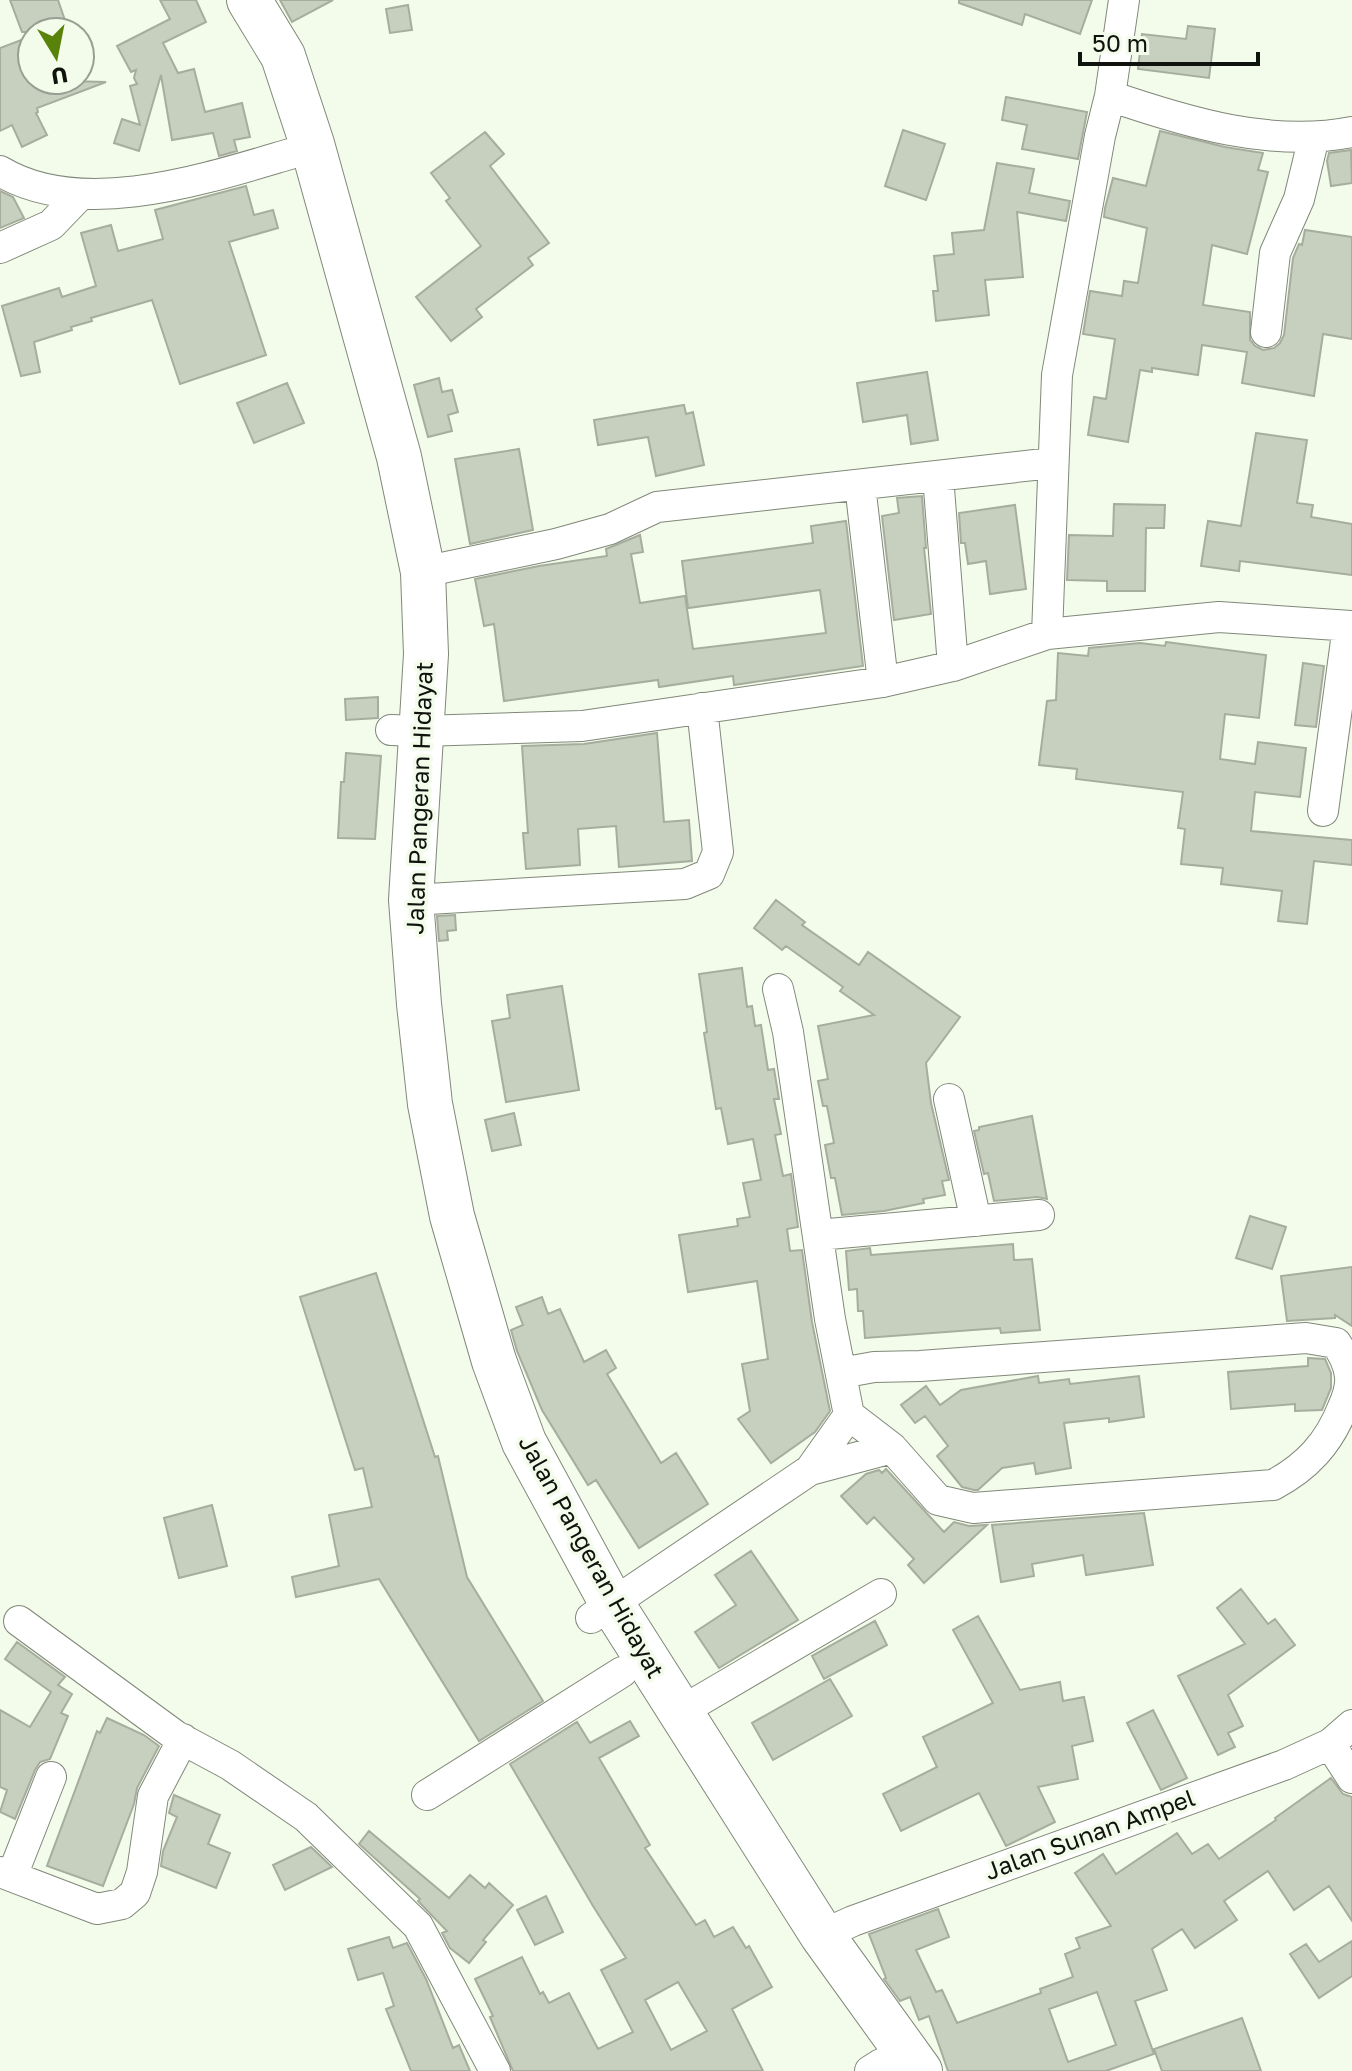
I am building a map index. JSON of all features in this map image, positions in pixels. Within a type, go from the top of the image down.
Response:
[{"type":"highway","name":"Jalan Pangeran Hidayat","points":[[222,0],[258,64],[290,154],[372,458],[393,578],[406,731],[403,1109],[423,1208],[463,1355],[481,1409],[503,1456],[601,1611],[680,1712],[810,1942],[889,2069]]},
{"type":"highway","name":"Jalan Pangeran Hidayat","points":[[249,0],[283,56],[312,144],[399,457],[423,572],[426,654],[406,731]]},
{"type":"highway","name":"Jalan Pangeran Hidayat","points":[[601,1611],[622,1672],[810,1942]]},
{"type":"street","points":[[1047,634],[1057,375],[1110,96],[1124,0]]},
{"type":"street","points":[[1110,96],[1151,111],[1236,132],[1314,137],[1352,132]]},
{"type":"street","points":[[1266,332],[1275,253],[1299,199],[1314,137]]},
{"type":"street","points":[[0,171],[16,181],[79,196],[187,184],[290,154]]},
{"type":"street","points":[[0,248],[51,225],[79,196]]},
{"type":"street","points":[[423,572],[610,529],[657,507],[1052,463]]},
{"type":"street","points":[[938,476],[953,666]]},
{"type":"street","points":[[860,485],[883,682]]},
{"type":"street","points":[[406,731],[582,726],[883,682],[953,666],[1047,634],[1219,617],[1350,626],[1323,811]]},
{"type":"street","points":[[404,926],[685,884],[709,874],[718,852],[702,708]]},
{"type":"street","points":[[778,989],[788,1032],[818,1235],[841,1373],[849,1415],[892,1448],[938,1500],[973,1508],[1273,1485],[1295,1473],[1318,1452],[1338,1421],[1351,1381],[1346,1358],[1336,1343],[1306,1338],[874,1367],[841,1373]]},
{"type":"street","points":[[949,1099],[976,1221]]},
{"type":"street","points":[[818,1235],[1039,1215]]},
{"type":"street","points":[[810,1470],[849,1415]]},
{"type":"street","points":[[601,1611],[810,1470],[892,1448]]},
{"type":"street","points":[[680,1712],[881,1594]]},
{"type":"street","points":[[19,1621],[183,1739],[230,1765],[306,1817],[418,1926],[495,2071]]},
{"type":"street","points":[[427,1795],[622,1672]]},
{"type":"street","points":[[1341,1734],[1352,1778]]},
{"type":"street","name":"Jalan Sunan Ampel","points":[[810,1942],[853,1921],[1284,1765],[1341,1734]]},
{"type":"street","points":[[51,1777],[6,1874],[97,1909],[122,1904],[135,1893],[142,1872],[153,1796],[183,1739]]},
{"type":"building","points":[[10,0],[58,0],[64,16],[16,16]]},
{"type":"building","points":[[160,0],[196,0],[206,22],[163,43],[178,73],[194,69],[205,112],[242,103],[250,137],[234,140],[237,151],[219,156],[213,133],[172,140],[161,75],[139,151],[114,143],[122,119],[140,125],[130,86],[137,84],[134,78],[136,70],[131,72],[117,46],[170,19]]},
{"type":"building","points":[[280,0],[333,0],[292,22]]},
{"type":"building","points":[[959,0],[1092,0],[1080,34],[1025,14],[1022,25],[959,3]]},
{"type":"building","points":[[408,5],[412,30],[390,33],[386,9]]},
{"type":"building","points":[[1188,26],[1215,29],[1209,78],[1138,69],[1142,34],[1186,39]]},
{"type":"building","points":[[16,42],[16,96],[69,96],[37,108],[36,113],[47,135],[22,147],[12,125],[0,131],[0,48]]},
{"type":"building","points":[[1006,97],[1087,112],[1078,159],[1022,149],[1027,125],[1002,120]]},
{"type":"building","points":[[903,130],[945,144],[926,200],[885,186]]},
{"type":"building","points":[[1160,131],[1263,153],[1258,170],[1268,172],[1247,254],[1212,245],[1203,305],[1250,312],[1250,340],[1263,350],[1274,348],[1284,335],[1293,258],[1299,244],[1302,245],[1305,230],[1352,237],[1352,339],[1323,334],[1314,396],[1242,383],[1247,352],[1202,345],[1198,375],[1152,368],[1152,372],[1140,370],[1128,442],[1088,435],[1094,397],[1106,399],[1115,339],[1083,334],[1090,291],[1122,296],[1124,281],[1138,283],[1147,228],[1104,217],[1105,208],[1113,178],[1146,186]]},
{"type":"building","points":[[485,132],[504,154],[490,166],[549,243],[528,258],[533,265],[476,309],[482,317],[451,341],[416,297],[481,246],[446,201],[450,198],[431,173]]},
{"type":"building","points":[[1351,150],[1352,183],[1331,186],[1327,161],[1329,153]]},
{"type":"building","points":[[997,163],[1034,169],[1029,193],[1070,201],[1066,221],[1017,212],[1023,277],[985,280],[989,315],[936,321],[933,291],[938,291],[934,256],[954,254],[952,233],[984,230]]},
{"type":"building","points":[[246,186],[254,215],[273,210],[278,228],[229,242],[266,355],[180,384],[152,300],[91,318],[92,321],[71,327],[72,330],[34,342],[40,372],[21,376],[2,306],[59,288],[62,297],[96,286],[81,233],[111,225],[118,251],[163,239],[155,210]]},
{"type":"building","points":[[0,191],[13,197],[24,218],[0,228]]},
{"type":"building","points":[[927,372],[938,440],[911,444],[907,415],[863,422],[857,383]]},
{"type":"building","points":[[439,378],[442,392],[452,390],[458,412],[448,415],[452,431],[428,437],[414,385]]},
{"type":"building","points":[[287,383],[304,423],[254,443],[237,403]]},
{"type":"building","points":[[684,405],[686,414],[693,412],[704,465],[656,476],[648,437],[598,445],[594,420]]},
{"type":"building","points":[[1256,433],[1307,440],[1297,503],[1313,505],[1311,517],[1352,524],[1352,575],[1240,561],[1239,571],[1201,566],[1208,521],[1241,526]]},
{"type":"building","points":[[519,449],[533,530],[470,544],[455,459]]},
{"type":"building","points":[[922,496],[931,614],[894,620],[882,516],[899,513],[897,498]]},
{"type":"building","points":[[1114,504],[1165,505],[1164,528],[1146,528],[1145,591],[1107,591],[1107,581],[1067,580],[1069,535],[1113,536]]},
{"type":"building","points":[[1015,505],[1026,589],[990,594],[986,561],[968,564],[965,543],[961,543],[959,513]]},
{"type":"building","points":[[846,521],[863,666],[734,685],[733,676],[659,687],[658,680],[504,701],[494,624],[484,626],[475,579],[607,556],[606,549],[640,535],[643,552],[631,554],[640,603],[685,596],[693,649],[826,633],[820,590],[688,608],[682,561],[813,543],[811,526]]},
{"type":"building","points":[[1166,642],[1266,655],[1259,718],[1225,714],[1220,759],[1255,764],[1258,742],[1306,748],[1300,797],[1255,792],[1251,831],[1352,840],[1352,865],[1314,861],[1307,924],[1278,921],[1282,891],[1221,884],[1223,868],[1181,864],[1185,829],[1178,828],[1183,792],[1076,779],[1077,769],[1039,765],[1047,701],[1056,700],[1058,653],[1088,656],[1089,648],[1140,643],[1165,646]]},
{"type":"building","points":[[1303,663],[1324,666],[1316,727],[1295,725]]},
{"type":"building","points":[[378,697],[378,718],[346,720],[345,699]]},
{"type":"building","points":[[657,733],[664,822],[689,820],[692,861],[619,867],[616,826],[578,829],[580,865],[526,869],[523,833],[528,833],[522,746],[584,744]]},
{"type":"building","points":[[346,753],[381,756],[375,839],[338,838]]},
{"type":"building","points":[[776,900],[805,922],[802,925],[859,965],[868,952],[960,1017],[926,1063],[931,1103],[949,1180],[942,1181],[945,1195],[923,1199],[924,1203],[884,1211],[842,1215],[825,1145],[834,1143],[827,1106],[823,1106],[818,1081],[828,1079],[818,1026],[874,1015],[840,991],[843,987],[786,946],[782,950],[754,928]]},
{"type":"building","points":[[455,915],[456,930],[447,931],[448,940],[439,941],[437,916]]},
{"type":"building","points":[[742,968],[747,1007],[752,1006],[755,1026],[761,1025],[768,1070],[774,1069],[779,1099],[774,1099],[781,1134],[775,1135],[783,1176],[791,1174],[798,1227],[787,1229],[790,1251],[802,1250],[812,1322],[830,1411],[815,1432],[771,1463],[738,1419],[750,1411],[742,1364],[768,1359],[757,1281],[688,1292],[679,1235],[738,1226],[737,1219],[750,1217],[743,1183],[761,1180],[753,1139],[728,1144],[721,1108],[716,1109],[704,1033],[707,1032],[699,974]]},
{"type":"building","points":[[562,986],[579,1090],[506,1102],[492,1021],[510,1018],[507,995]]},
{"type":"building","points":[[514,1113],[521,1145],[492,1151],[485,1120]]},
{"type":"building","points":[[1032,1116],[1047,1199],[994,1201],[974,1131],[979,1127]]},
{"type":"building","points":[[1250,1216],[1286,1227],[1272,1269],[1236,1258]]},
{"type":"building","points":[[1013,1244],[1014,1260],[1032,1259],[1040,1330],[1001,1333],[1000,1328],[865,1338],[863,1311],[858,1311],[857,1289],[849,1290],[846,1251],[870,1248],[871,1255]]},
{"type":"building","points":[[1352,1267],[1352,1326],[1335,1315],[1335,1318],[1287,1321],[1281,1276]]},
{"type":"building","points":[[376,1273],[435,1457],[438,1456],[467,1577],[543,1701],[479,1741],[379,1579],[296,1597],[292,1577],[339,1566],[329,1515],[372,1507],[363,1468],[355,1470],[300,1297]]},
{"type":"building","points":[[542,1297],[548,1314],[560,1309],[584,1362],[606,1350],[616,1368],[607,1374],[661,1463],[676,1453],[708,1504],[639,1548],[596,1480],[588,1485],[542,1410],[517,1351],[511,1330],[523,1325],[516,1307]]},
{"type":"building","points":[[1308,1358],[1325,1359],[1331,1373],[1331,1388],[1322,1410],[1295,1411],[1295,1404],[1231,1409],[1228,1372],[1308,1366]]},
{"type":"building","points":[[1038,1376],[1039,1383],[1069,1379],[1070,1384],[1139,1376],[1144,1417],[1064,1423],[1071,1468],[1036,1474],[1034,1463],[1002,1468],[978,1490],[974,1490],[962,1487],[937,1456],[948,1446],[925,1416],[915,1423],[901,1405],[926,1386],[940,1405],[961,1390]]},
{"type":"building","points":[[886,1469],[944,1532],[954,1522],[969,1526],[987,1525],[924,1583],[908,1565],[914,1559],[874,1517],[867,1524],[841,1496],[866,1474],[879,1470],[882,1473]]},
{"type":"building","points":[[212,1505],[227,1566],[179,1578],[164,1518]]},
{"type":"building","points":[[1144,1513],[1153,1565],[1086,1575],[1083,1555],[1032,1564],[1034,1576],[1001,1582],[992,1525]]},
{"type":"building","points":[[751,1551],[798,1620],[719,1668],[695,1632],[736,1605],[715,1575]]},
{"type":"building","points":[[1241,1589],[1268,1624],[1275,1619],[1295,1645],[1228,1695],[1243,1726],[1228,1733],[1235,1747],[1218,1755],[1178,1676],[1245,1644],[1217,1608]]},
{"type":"building","points":[[978,1616],[1020,1690],[1060,1682],[1063,1701],[1084,1697],[1093,1741],[1072,1746],[1078,1779],[1038,1787],[1055,1822],[1006,1846],[979,1793],[901,1831],[883,1794],[937,1767],[923,1737],[993,1703],[953,1630]]},
{"type":"building","points":[[875,1621],[887,1645],[824,1679],[812,1656]]},
{"type":"building","points":[[17,1642],[65,1677],[58,1685],[72,1694],[61,1713],[68,1716],[50,1759],[40,1762],[35,1770],[15,1819],[0,1812],[7,1790],[0,1787],[0,1710],[30,1727],[51,1692],[5,1659]]},
{"type":"building","points":[[830,1679],[852,1716],[773,1760],[752,1723]]},
{"type":"building","points":[[1153,1710],[1187,1778],[1161,1790],[1127,1723]]},
{"type":"building","points":[[107,1718],[144,1735],[159,1746],[137,1788],[134,1804],[103,1886],[47,1866],[97,1731],[100,1733]]},
{"type":"building","points":[[630,1721],[639,1736],[599,1758],[650,1845],[645,1848],[696,1925],[705,1920],[714,1937],[733,1927],[746,1948],[749,1946],[772,1987],[732,2009],[763,2071],[513,2071],[490,2017],[493,2016],[475,1979],[522,1957],[540,1994],[543,1992],[549,2003],[569,1993],[598,2049],[633,2032],[601,1970],[626,1958],[510,1764],[577,1722],[590,1743]],"holes":[[[678,1982],[707,2031],[671,2050],[645,2000]]]},
{"type":"building","points":[[1331,1778],[1343,1794],[1352,1797],[1352,1921],[1329,1886],[1294,1910],[1268,1871],[1224,1901],[1237,1920],[1195,1948],[1182,1929],[1152,1949],[1167,1990],[1135,2001],[1154,2054],[1106,2071],[948,2071],[929,2016],[919,2020],[910,1997],[900,2001],[884,1979],[869,1934],[938,1909],[949,1937],[916,1950],[936,1992],[942,1990],[957,2023],[1041,1993],[1040,1989],[1073,1977],[1065,1954],[1080,1948],[1076,1938],[1111,1926],[1075,1873],[1103,1854],[1116,1874],[1177,1833],[1192,1854],[1208,1844],[1219,1859]],"holes":[[[1097,1992],[1116,2045],[1068,2062],[1049,2009]]]},
{"type":"building","points":[[174,1795],[220,1815],[208,1844],[230,1853],[216,1888],[161,1866],[163,1851],[177,1817],[169,1813]]},
{"type":"building","points":[[369,1831],[449,1898],[470,1875],[485,1888],[489,1883],[513,1905],[483,1940],[486,1942],[469,1963],[450,1948],[442,1933],[447,1931],[418,1901],[420,1899],[359,1844]]},
{"type":"building","points":[[311,1847],[332,1867],[285,1890],[273,1865]]},
{"type":"building","points":[[546,1896],[563,1932],[535,1945],[517,1910]]},
{"type":"building","points":[[389,1937],[393,1948],[407,1943],[426,1979],[453,2048],[459,2045],[470,2071],[411,2071],[386,2009],[394,2006],[383,1973],[358,1980],[348,1949]]},
{"type":"building","points":[[1352,1941],[1352,1976],[1319,1998],[1290,1954],[1306,1944],[1319,1962]]},
{"type":"building","points":[[1242,2018],[1261,2071],[1162,2071],[1154,2049]]}]
